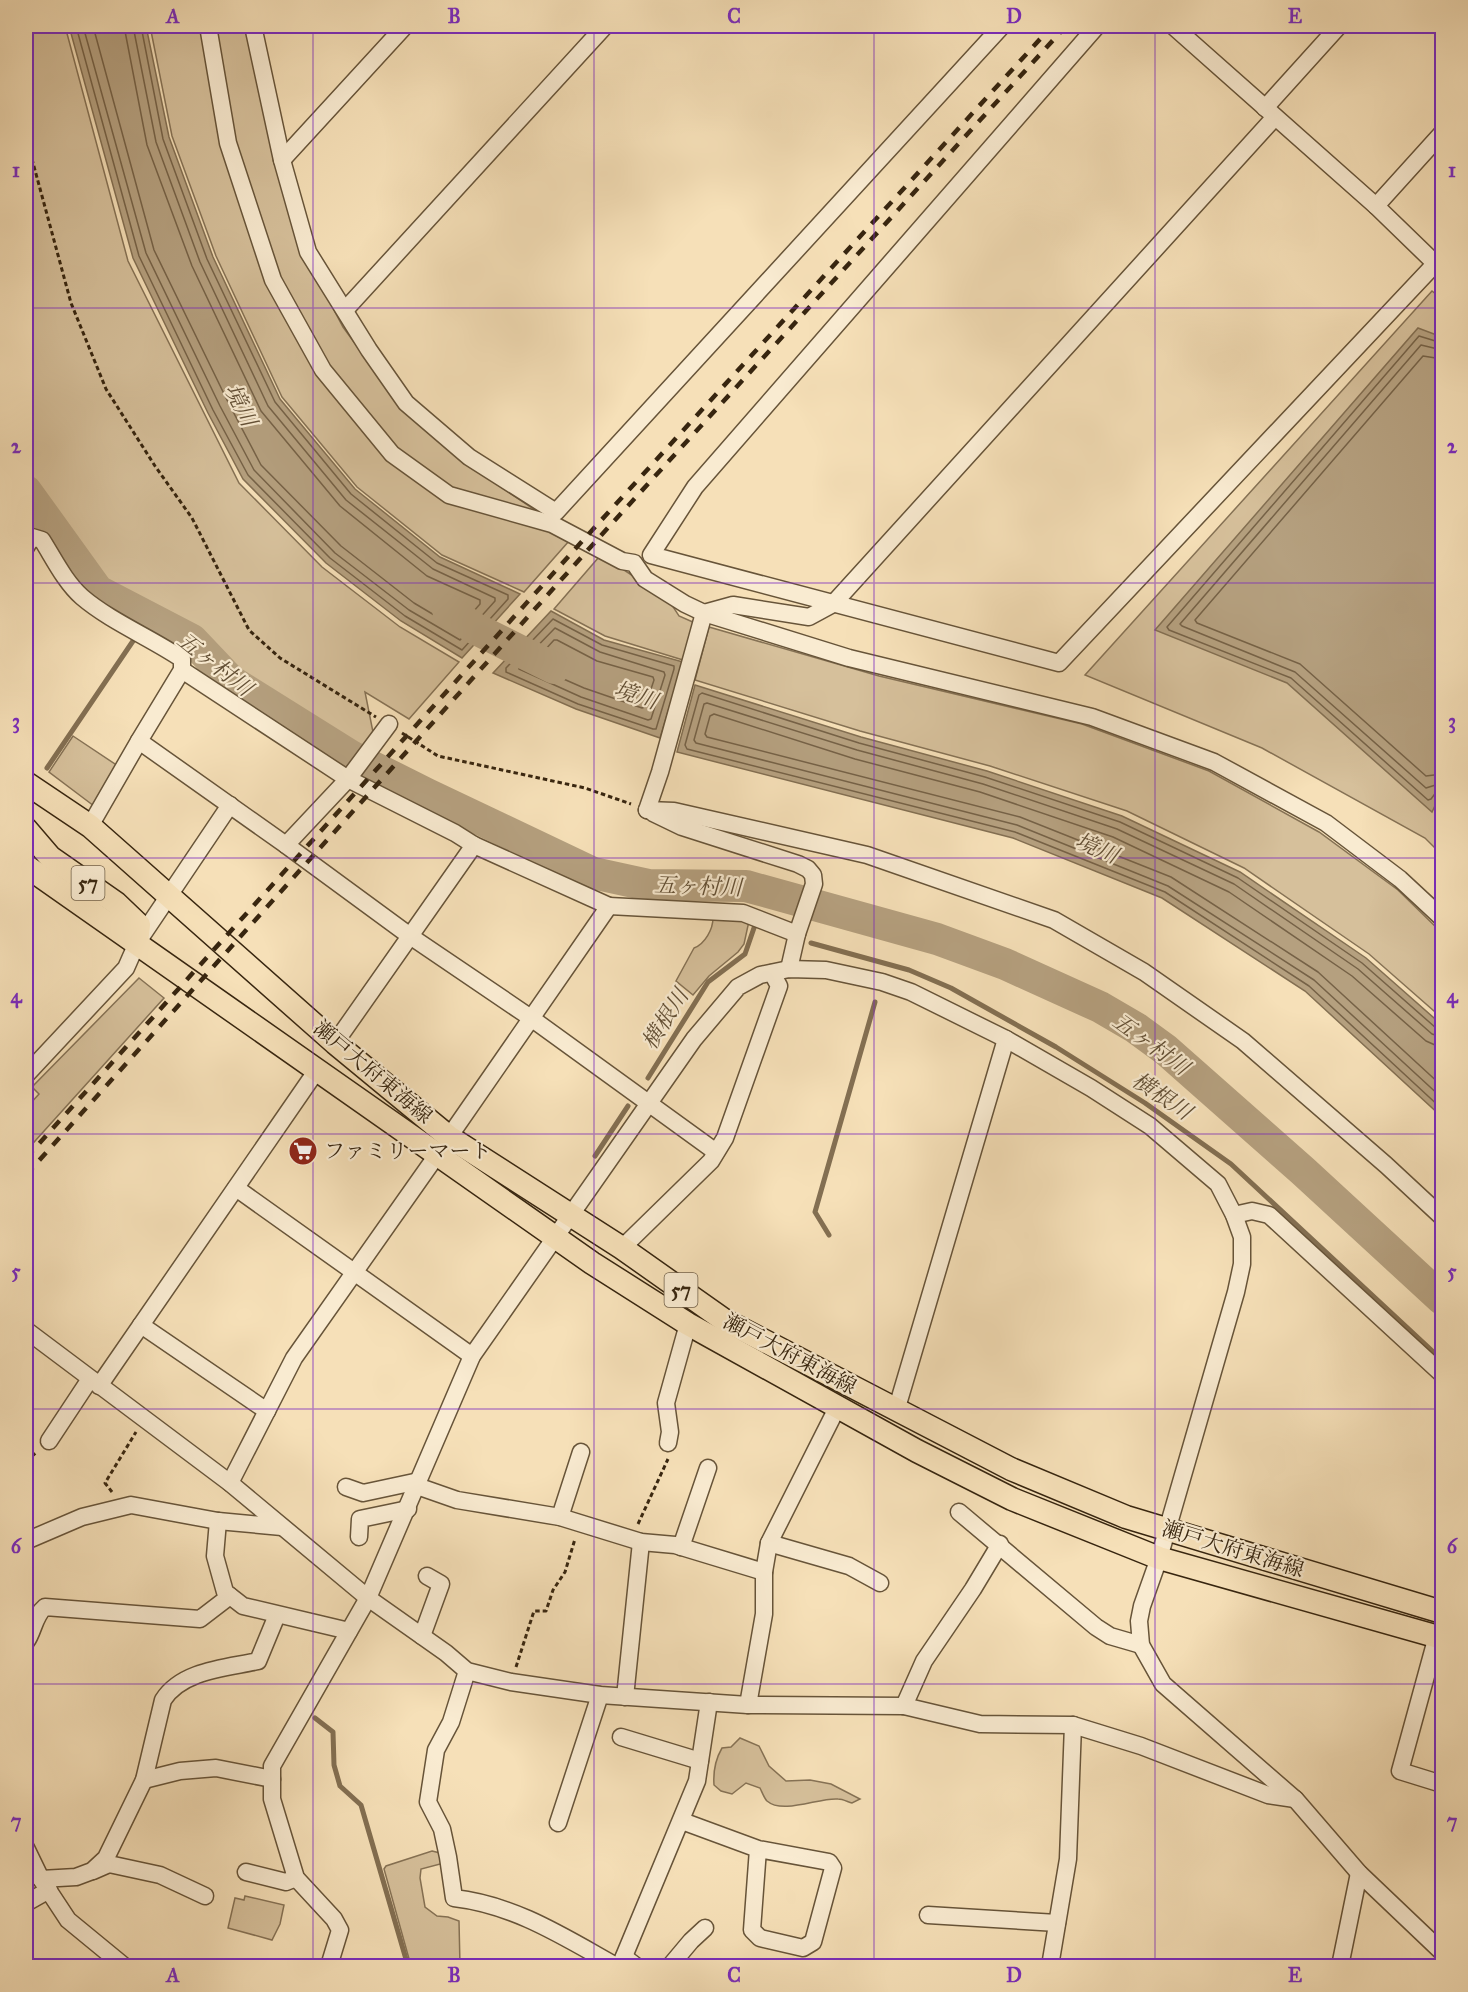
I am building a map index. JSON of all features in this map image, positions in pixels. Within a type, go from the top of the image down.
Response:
[{"type":"main road","name":"瀬戸大府東海線","points":[[26,783],[90,826],[335,1042],[443,1146],[556,1238],[688,1324],[917,1451],[1012,1499],[1159,1558],[1440,1637]]},
{"type":"main road","name":"57","points":[[26,829],[50,856],[116,903],[139,925],[137,943]]},
{"type":"main road","name":"瀬戸大府東海線","points":[[26,866],[317,1070],[443,1146],[571,1215],[724,1320],[896,1411],[1011,1468],[1126,1517],[1443,1612]]},
{"type":"street","points":[[208,26],[228,143],[273,280],[323,370],[392,454],[449,495],[554,518]]},
{"type":"street","points":[[253,26],[282,160],[308,252],[369,350],[406,403],[469,457],[554,518],[622,561],[634,564],[645,579],[704,613],[849,658],[1092,717],[1214,762],[1326,823],[1401,879],[1443,918]]},
{"type":"street","points":[[282,160],[405,26]]},
{"type":"street","points":[[345,310],[605,26]]},
{"type":"street","points":[[554,518],[1002,26]]},
{"type":"street","points":[[634,564],[651,555],[695,487],[1097,26]]},
{"type":"street","points":[[651,555],[1059,663],[1439,267],[1376,206],[1173,26]]},
{"type":"street","points":[[704,613],[733,605],[809,617],[833,604],[1270,112],[1339,26]]},
{"type":"street","points":[[1376,206],[1443,133]]},
{"type":"street","points":[[28,538],[42,540],[60,570],[81,596],[100,610],[182,659],[182,670],[90,826]]},
{"type":"street","points":[[647,810],[660,772],[704,613]]},
{"type":"street","points":[[182,670],[348,778],[474,845],[609,906],[743,913],[798,930]]},
{"type":"street","points":[[286,845],[348,778],[388,724]]},
{"type":"street","points":[[139,741],[410,936],[531,1018],[716,1152]]},
{"type":"street","points":[[26,1075],[126,969],[137,943],[230,805]]},
{"type":"street","points":[[622,1248],[711,1161],[725,1138],[779,986],[781,971],[814,884],[813,875],[808,869],[798,864],[682,827],[647,810]]},
{"type":"street","points":[[647,810],[674,811],[867,855],[1054,920],[1144,972],[1243,1041],[1443,1217]]},
{"type":"street","points":[[335,1042],[474,845]]},
{"type":"street","points":[[230,1483],[294,1358],[609,906]]},
{"type":"street","points":[[329,1966],[340,1930],[334,1919],[296,1878],[272,1798],[272,1766],[368,1598],[472,1356],[694,1039],[738,987],[760,975],[781,971],[826,970],[882,982],[911,992],[1005,1040],[1090,1088],[1150,1126],[1218,1184],[1242,1237],[1242,1264],[1236,1292],[1159,1558],[1142,1606],[1139,1621],[1141,1645],[1163,1684],[1296,1800],[1359,1873],[1443,1952]]},
{"type":"street","points":[[896,1411],[1005,1040]]},
{"type":"street","points":[[49,1441],[141,1324],[317,1070]]},
{"type":"street","points":[[236,1188],[472,1356]]},
{"type":"street","points":[[1234,1215],[1252,1211],[1269,1215],[1443,1374]]},
{"type":"street","points":[[141,1324],[267,1411]]},
{"type":"street","points":[[668,1443],[670,1432],[666,1403],[688,1324]]},
{"type":"street","points":[[26,1330],[230,1483],[368,1598],[467,1671],[511,1682],[600,1695],[748,1705],[904,1706],[980,1724],[1072,1725],[1141,1746],[1268,1796],[1296,1800]]},
{"type":"street","points":[[748,1705],[764,1614],[764,1572],[769,1543],[838,1407]]},
{"type":"street","points":[[560,1517],[581,1452]]},
{"type":"street","points":[[681,1547],[708,1468]]},
{"type":"street","points":[[346,1487],[363,1493],[418,1484],[457,1500],[560,1517],[636,1541],[681,1547],[764,1572]]},
{"type":"street","points":[[26,1540],[82,1516],[131,1505],[218,1521],[282,1527]]},
{"type":"street","points":[[358,1537],[360,1519],[408,1509]]},
{"type":"street","points":[[959,1512],[1000,1544],[1096,1627],[1110,1636],[1141,1645]]},
{"type":"street","points":[[218,1521],[215,1556],[225,1592],[243,1606],[349,1631]]},
{"type":"street","points":[[625,1697],[636,1541]]},
{"type":"street","points":[[769,1543],[849,1566],[880,1583]]},
{"type":"street","points":[[904,1706],[924,1661],[1000,1544]]},
{"type":"street","points":[[422,1636],[441,1584],[427,1576]]},
{"type":"street","points":[[26,1642],[38,1612],[45,1607],[200,1619],[230,1596]]},
{"type":"street","points":[[92,1871],[106,1858],[144,1780],[168,1692],[188,1678],[258,1661],[277,1615]]},
{"type":"street","points":[[1440,1637],[1400,1771],[1443,1784]]},
{"type":"street","points":[[467,1671],[451,1722],[436,1750],[428,1802],[442,1829],[454,1898],[481,1901],[526,1917],[624,1964],[697,1781],[709,1702]]},
{"type":"street","points":[[558,1823],[600,1695]]},
{"type":"street","points":[[1050,1966],[1068,1859],[1072,1725]]},
{"type":"street","points":[[621,1737],[700,1761]]},
{"type":"street","points":[[144,1780],[180,1771],[216,1768],[272,1779]]},
{"type":"street","points":[[682,1821],[758,1849],[829,1862],[833,1868],[813,1942],[808,1946],[803,1948],[760,1938],[752,1930],[758,1849]]},
{"type":"street","points":[[26,1848],[68,1920],[124,1966]]},
{"type":"street","points":[[26,1903],[45,1884],[76,1877],[109,1864],[160,1875],[205,1896]]},
{"type":"street","points":[[246,1872],[286,1882],[296,1878]]},
{"type":"street","points":[[1340,1966],[1359,1873]]},
{"type":"street","points":[[928,1915],[1057,1923]]},
{"type":"street","points":[[670,1966],[705,1928]]},
{"type":"path","points":[[26,137],[70,303],[106,389],[155,466],[192,518],[249,630],[280,658],[438,756],[585,789],[647,810]]},
{"type":"path","points":[[124,1507],[105,1483],[144,1419]]},
{"type":"path","points":[[636,1541],[671,1450],[668,1443]]},
{"type":"path","points":[[511,1682],[534,1611],[546,1611],[553,1590],[565,1572],[580,1523]]},
{"type":"shaded area","points":[[26,26],[65,26],[128,261],[239,483],[322,567],[400,627],[459,662],[409,719],[365,692],[374,737],[366,748],[235,676],[196,633],[104,585],[26,479]]},
{"type":"shaded area","points":[[150,26],[246,26],[304,253],[343,327],[399,404],[465,463],[538,512],[569,541],[524,592],[442,555],[357,487],[282,397],[216,256],[172,136]]},
{"type":"shaded area","points":[[1432,291],[1442,299],[1442,855],[1425,838],[1262,748],[1085,675]]},
{"type":"shaded area","points":[[599,557],[618,566],[668,599],[679,616],[695,623],[683,660],[605,636],[554,609]]},
{"type":"shaded area","points":[[709,627],[879,676],[1082,724],[1209,771],[1319,832],[1398,890],[1442,933],[1442,1018],[1369,954],[1244,868],[1127,811],[990,766],[860,731],[695,680]]},
{"type":"shaded area","points":[[73,736],[118,766],[94,806],[49,772]]},
{"type":"shaded area","points":[[713,918],[749,921],[744,944],[738,952],[709,976],[693,995],[676,981],[694,948],[708,936]]},
{"type":"shaded area","points":[[139,978],[164,998],[26,1151],[26,1102],[29,1105],[39,1094],[32,1087]]},
{"type":"shaded area","points":[[740,1738],[759,1746],[769,1766],[786,1781],[810,1780],[831,1784],[860,1799],[852,1803],[830,1799],[782,1806],[767,1801],[760,1788],[746,1783],[732,1794],[721,1791],[714,1785],[714,1770],[718,1757],[722,1748],[731,1747]]},
{"type":"shaded area","points":[[432,1851],[440,1853],[444,1863],[421,1869],[420,1878],[425,1907],[437,1916],[459,1921],[460,1966],[411,1966],[384,1869],[386,1866]]},
{"type":"shaded area","points":[[245,1896],[284,1905],[280,1924],[272,1940],[228,1928],[235,1898],[244,1900]]},
{"type":"water","points":[[69,26],[146,26],[169,137],[213,257],[280,399],[355,489],[440,557],[520,594],[462,658],[401,621],[326,563],[243,479],[208,413],[133,258]]},
{"type":"water","points":[[1418,328],[1442,337],[1442,791],[1432,812],[1287,683],[1155,630]]},
{"type":"water","points":[[551,611],[604,640],[683,662],[660,738],[576,709],[493,673]]},
{"type":"water","points":[[695,685],[861,737],[987,771],[1122,816],[1240,872],[1366,958],[1442,1025],[1442,1117],[1305,991],[1162,898],[1013,838],[677,752]]},
{"type":"waterway","name":"五ヶ村川","points":[[26,491],[98,591],[192,640],[231,681],[351,756],[427,794],[593,873],[648,885],[746,886],[937,939],[1005,964],[1100,1007],[1136,1028],[1166,1050],[1303,1171],[1442,1299]]},
{"type":"waterway","name":"境川","points":[[448,610],[474,628],[554,668]]},
{"type":"waterway","points":[[143,626],[149,618]]},
{"type":"waterway","points":[[47,768],[133,641]]},
{"type":"waterway","name":"横根川","points":[[648,1078],[708,982],[745,954],[755,925]]},
{"type":"waterway","name":"横根川","points":[[811,943],[909,970],[951,988],[1056,1047],[1145,1103],[1231,1164],[1442,1360]]},
{"type":"waterway","points":[[829,1235],[815,1212],[875,1002]]},
{"type":"waterway","name":"横根川","points":[[595,1156],[628,1106]]},
{"type":"waterway","points":[[315,1718],[333,1732],[334,1765],[340,1786],[361,1805],[408,1966]]},
{"type":"railway","points":[[26,1158],[595,527],[1052,26]]},
{"type":"railway","points":[[26,1175],[605,531],[1066,26]]},
{"type":"place","name":"ファミリーマート","points":[[303,1151]]}]
